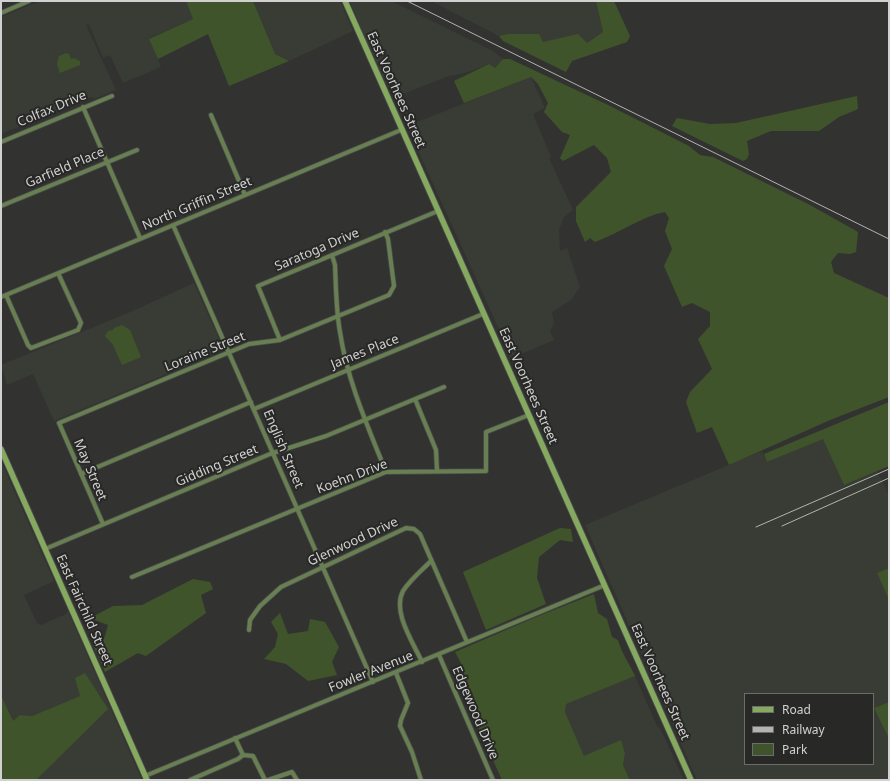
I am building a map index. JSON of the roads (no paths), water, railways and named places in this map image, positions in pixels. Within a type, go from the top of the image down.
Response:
[{"type":"main road","name":"East Voorhees Street","points":[[345,1],[691,780]]},
{"type":"main road","name":"East Fairchild Street","points":[[1,449],[146,778]]},
{"type":"street","points":[[1,13],[29,1]]},
{"type":"street","name":"Colfax Drive","points":[[1,142],[112,96]]},
{"type":"street","points":[[83,107],[140,238]]},
{"type":"street","points":[[211,115],[245,195]]},
{"type":"street","name":"North Griffin Street","points":[[1,297],[173,224],[402,130]]},
{"type":"street","name":"Garfield Place","points":[[1,206],[137,150]]},
{"type":"street","name":"Saratoga Drive","points":[[280,340],[258,286],[438,211]]},
{"type":"street","name":"English Street","points":[[173,224],[373,682]]},
{"type":"street","name":"Loraine Street","points":[[59,423],[249,344],[280,340],[389,295],[394,286],[388,239],[385,232]]},
{"type":"street","points":[[332,255],[335,265],[338,316],[349,369],[365,419],[386,472]]},
{"type":"street","points":[[6,295],[28,345],[31,348],[78,330],[81,323],[58,273]]},
{"type":"street","name":"James Place","points":[[254,409],[484,314]]},
{"type":"street","name":"Gidding Street","points":[[45,549],[274,453],[326,436],[444,387]]},
{"type":"street","points":[[415,399],[436,450],[436,470]]},
{"type":"street","points":[[81,474],[251,402]]},
{"type":"street","name":"Koehn Drive","points":[[132,577],[386,472],[436,470],[486,471],[486,432],[528,415]]},
{"type":"street","name":"May Street","points":[[59,423],[103,524]]},
{"type":"street","name":"Glenwood Drive","points":[[249,630],[250,620],[270,596],[290,582],[406,528],[414,529],[420,534],[467,642]]},
{"type":"street","points":[[422,662],[402,617],[400,604],[403,591],[432,561]]},
{"type":"street","name":"Fowler Avenue","points":[[146,778],[235,738],[396,673],[605,585]]},
{"type":"street","name":"Edgewood Drive","points":[[439,654],[493,780]]},
{"type":"street","points":[[396,673],[408,703],[400,726],[412,752],[421,780]]},
{"type":"street","points":[[235,738],[243,755]]},
{"type":"street","points":[[190,780],[238,759],[243,755],[253,756],[267,780],[292,772],[297,780]]},
{"type":"railway","points":[[407,1],[889,239]]},
{"type":"railway","points":[[756,527],[889,469]]},
{"type":"railway","points":[[782,526],[889,478]]}]
